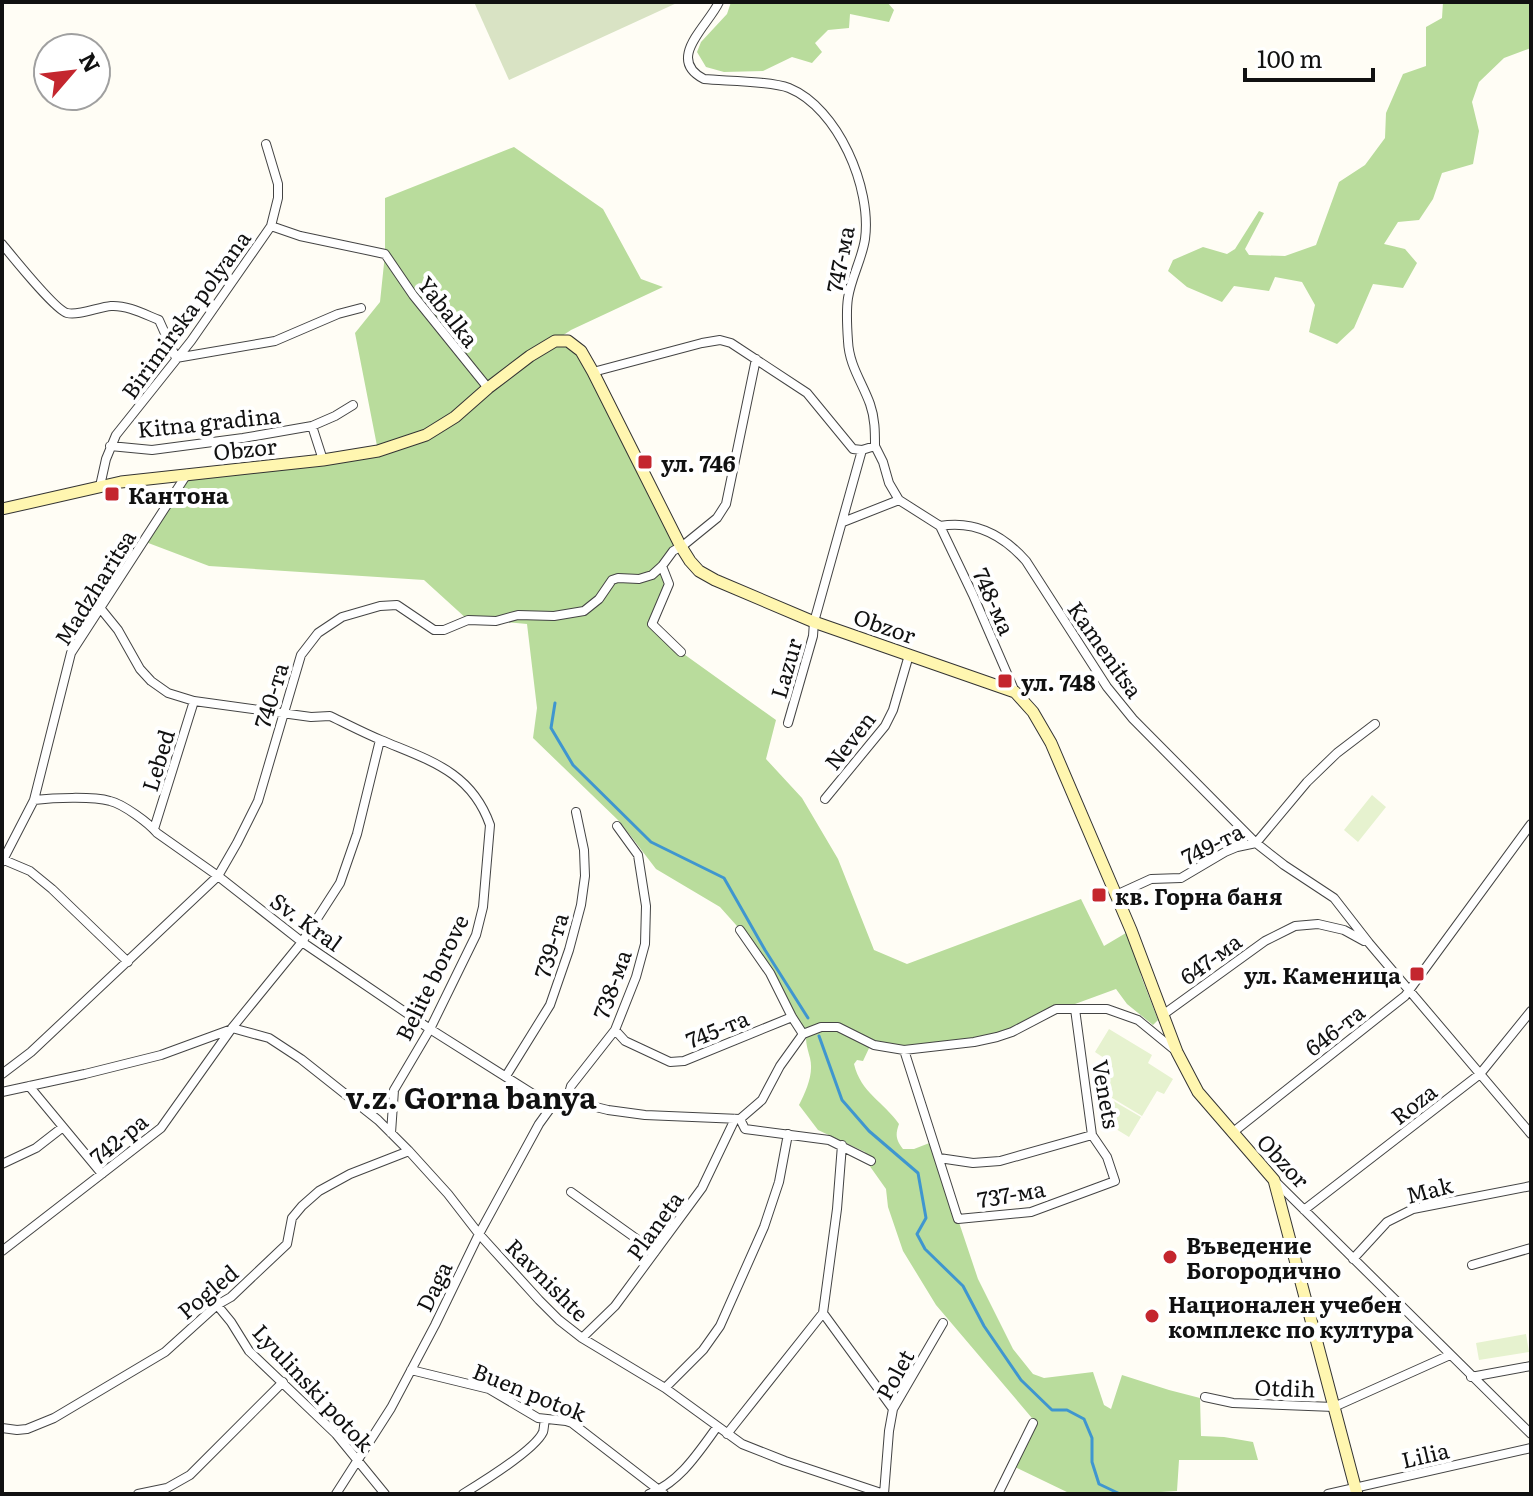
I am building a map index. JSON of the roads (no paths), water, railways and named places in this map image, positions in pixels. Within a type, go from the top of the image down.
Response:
[{"type":"street","name":"747-ма","points":[[719,2],[688,55],[688,64],[695,74],[704,79],[786,86],[804,95],[820,108],[834,127],[860,181],[866,223],[865,240],[848,298],[848,340],[851,362],[871,406],[875,446]]},
{"type":"street","points":[[266,144],[276,175],[278,198],[271,226]]},
{"type":"street","name":"Birimirska polyana","points":[[100,486],[110,446],[116,435],[191,341],[271,226],[300,236],[385,254]]},
{"type":"street","points":[[2,244],[62,311],[67,313],[118,306],[159,320],[176,358],[275,341],[338,314],[361,308]]},
{"type":"street","name":"Yabalka","points":[[385,254],[413,295],[488,388]]},
{"type":"street","points":[[593,372],[720,340],[731,343],[807,393],[853,449],[875,446],[899,500],[843,522]]},
{"type":"street","name":"Obzor","points":[[2,509],[100,486],[378,451],[426,435],[455,417],[530,356],[555,341],[568,341],[581,351],[593,372],[680,545],[699,571],[814,622],[1015,692],[1033,712],[1051,743],[1116,895],[1177,1052],[1198,1092],[1274,1180],[1531,1434]]},
{"type":"street","points":[[681,652],[652,624],[669,584],[662,566],[673,551],[717,518],[726,504],[756,359]]},
{"type":"street","name":"Kitna gradina","points":[[110,446],[152,450],[243,438],[312,426],[353,405]]},
{"type":"street","name":"Kitna gradina","points":[[312,426],[323,460]]},
{"type":"street","points":[[814,622],[862,450]]},
{"type":"street","name":"Madzharitsa","points":[[3,861],[34,800],[71,653],[187,473]]},
{"type":"street","name":"Kamenitsa","points":[[899,500],[940,526],[956,523],[985,529],[1014,547],[1124,708],[1256,843],[1334,898],[1530,1132]]},
{"type":"street","name":"748-ма","points":[[940,526],[1015,692]]},
{"type":"street","name":"740-та","points":[[2,1074],[31,1052],[218,876],[258,801],[301,655],[318,633],[342,617],[380,606],[397,605],[434,630],[444,630],[468,620],[496,621],[518,615],[554,616],[584,611],[599,599],[612,580],[647,578],[662,566]]},
{"type":"street","name":"Belite borove","points":[[101,609],[118,630],[140,669],[168,693],[194,701],[311,717],[330,716],[437,763],[475,794],[485,812],[490,825],[483,907],[476,935],[430,1029],[394,1090],[391,1134]]},
{"type":"street","name":"Lazur","points":[[788,723],[813,636],[814,622]]},
{"type":"street","name":"Neven","points":[[825,799],[885,726],[893,710],[909,655]]},
{"type":"street","name":"Lebed","points":[[154,829],[194,701]]},
{"type":"street","name":"749-та","points":[[1116,895],[1151,879],[1181,878],[1225,852],[1256,843],[1307,782],[1337,753],[1375,724]]},
{"type":"street","name":"742-ра","points":[[2,1251],[161,1128],[232,1028],[302,942],[340,883],[357,834],[380,740]]},
{"type":"street","name":"Sv. Kral","points":[[34,800],[112,801],[218,876],[302,942],[430,1029],[552,1106]]},
{"type":"street","name":"739-та","points":[[506,1076],[550,1005],[581,905],[585,863],[576,812]]},
{"type":"street","name":"646-та","points":[[1232,1133],[1410,991],[1531,824]]},
{"type":"street","name":"738-ма","points":[[567,1100],[571,1086],[615,1030],[645,944],[646,906],[638,855],[617,826]]},
{"type":"street","points":[[3,861],[30,871],[128,962]]},
{"type":"street","name":"647-ма","points":[[1164,1014],[1265,941],[1295,926],[1318,924],[1344,930],[1369,943]]},
{"type":"street","points":[[740,930],[770,973],[803,1034],[821,1027],[838,1027],[874,1045],[904,1050],[997,1037],[1056,1009],[1107,1009],[1138,1020],[1177,1052]]},
{"type":"street","name":"Venets","points":[[1075,1009],[1092,1135],[1107,1157],[1115,1181]]},
{"type":"street","name":"Roza","points":[[1304,1210],[1480,1074],[1531,1011]]},
{"type":"street","name":"745-та","points":[[615,1030],[625,1041],[670,1062],[684,1061],[792,1017]]},
{"type":"street","points":[[2,1092],[161,1055],[232,1028]]},
{"type":"street","name":"Ravnishte","points":[[232,1028],[269,1038],[301,1059],[378,1120],[559,1320],[582,1338],[665,1388],[742,1444],[884,1494]]},
{"type":"street","name":"Planeta","points":[[582,1338],[615,1306],[702,1188],[738,1119],[762,1100],[780,1066],[803,1034]]},
{"type":"street","points":[[904,1050],[939,1158],[973,1163],[1000,1161],[1092,1135]]},
{"type":"street","points":[[29,1086],[102,1174]]},
{"type":"street","points":[[552,1106],[567,1100],[645,1115],[738,1119],[745,1129],[829,1140],[871,1161]]},
{"type":"street","name":"Daga","points":[[336,1494],[391,1408],[479,1234],[552,1106]]},
{"type":"street","points":[[2,1164],[36,1148],[63,1127]]},
{"type":"street","points":[[665,1388],[703,1350],[720,1326],[764,1227],[779,1182],[788,1134]]},
{"type":"street","points":[[727,1434],[823,1313],[842,1145]]},
{"type":"street","name":"Pogled","points":[[2,1428],[27,1429],[54,1418],[165,1352],[217,1305],[231,1297],[287,1244],[292,1218],[319,1191],[350,1174],[409,1151]]},
{"type":"street","name":"737-ма","points":[[939,1158],[958,1219],[1031,1212],[1115,1181]]},
{"type":"street","points":[[1274,1180],[1356,1491],[1369,1494]]},
{"type":"street","name":"Mak","points":[[1353,1259],[1387,1222],[1413,1209],[1531,1186]]},
{"type":"street","points":[[571,1192],[655,1252]]},
{"type":"street","points":[[1472,1265],[1531,1248]]},
{"type":"street","name":"Lyulinski potok","points":[[217,1305],[249,1351],[336,1434],[385,1494]]},
{"type":"street","points":[[823,1313],[893,1409]]},
{"type":"street","name":"Polet","points":[[884,1494],[893,1409],[943,1323]]},
{"type":"street","name":"Otdih","points":[[1205,1397],[1233,1403],[1334,1407],[1450,1355]]},
{"type":"street","points":[[1471,1377],[1531,1366]]},
{"type":"street","name":"Buen potok","points":[[411,1370],[489,1389],[530,1414],[545,1420],[566,1421],[582,1429],[661,1492]]},
{"type":"street","points":[[138,1494],[167,1488],[190,1475],[283,1382]]},
{"type":"street","points":[[463,1494],[519,1457],[542,1434],[545,1420]]},
{"type":"street","points":[[998,1494],[1033,1423]]},
{"type":"street","points":[[649,1494],[661,1492],[683,1471],[717,1427]]},
{"type":"street","name":"Lilia","points":[[1328,1494],[1356,1491],[1531,1448]]},
{"type":"waterway","points":[[555,703],[551,728],[573,765],[651,842],[724,878],[808,1018]]},
{"type":"waterway","points":[[819,1036],[842,1100],[869,1131],[918,1173],[926,1218],[917,1234],[925,1249],[963,1286],[984,1326],[1021,1380],[1052,1410],[1067,1410],[1084,1419],[1092,1438],[1092,1462],[1099,1484],[1120,1494]]},
{"type":"place","name":"ул. 746","points":[[645,462]]},
{"type":"place","name":"Кантона","points":[[112,494]]},
{"type":"place","name":"ул. 748","points":[[1005,681]]},
{"type":"place","name":"кв. Горна баня","points":[[1099,895]]},
{"type":"place","name":"ул. Каменица","points":[[1417,974]]},
{"type":"place","name":"Въведение Богородично","points":[[1170,1257]]},
{"type":"place","name":"Национален учебен комплекс по култура","points":[[1152,1316]]},
{"type":"district","name":"v.z. Gorna banya","points":[[471,1096]]}]
